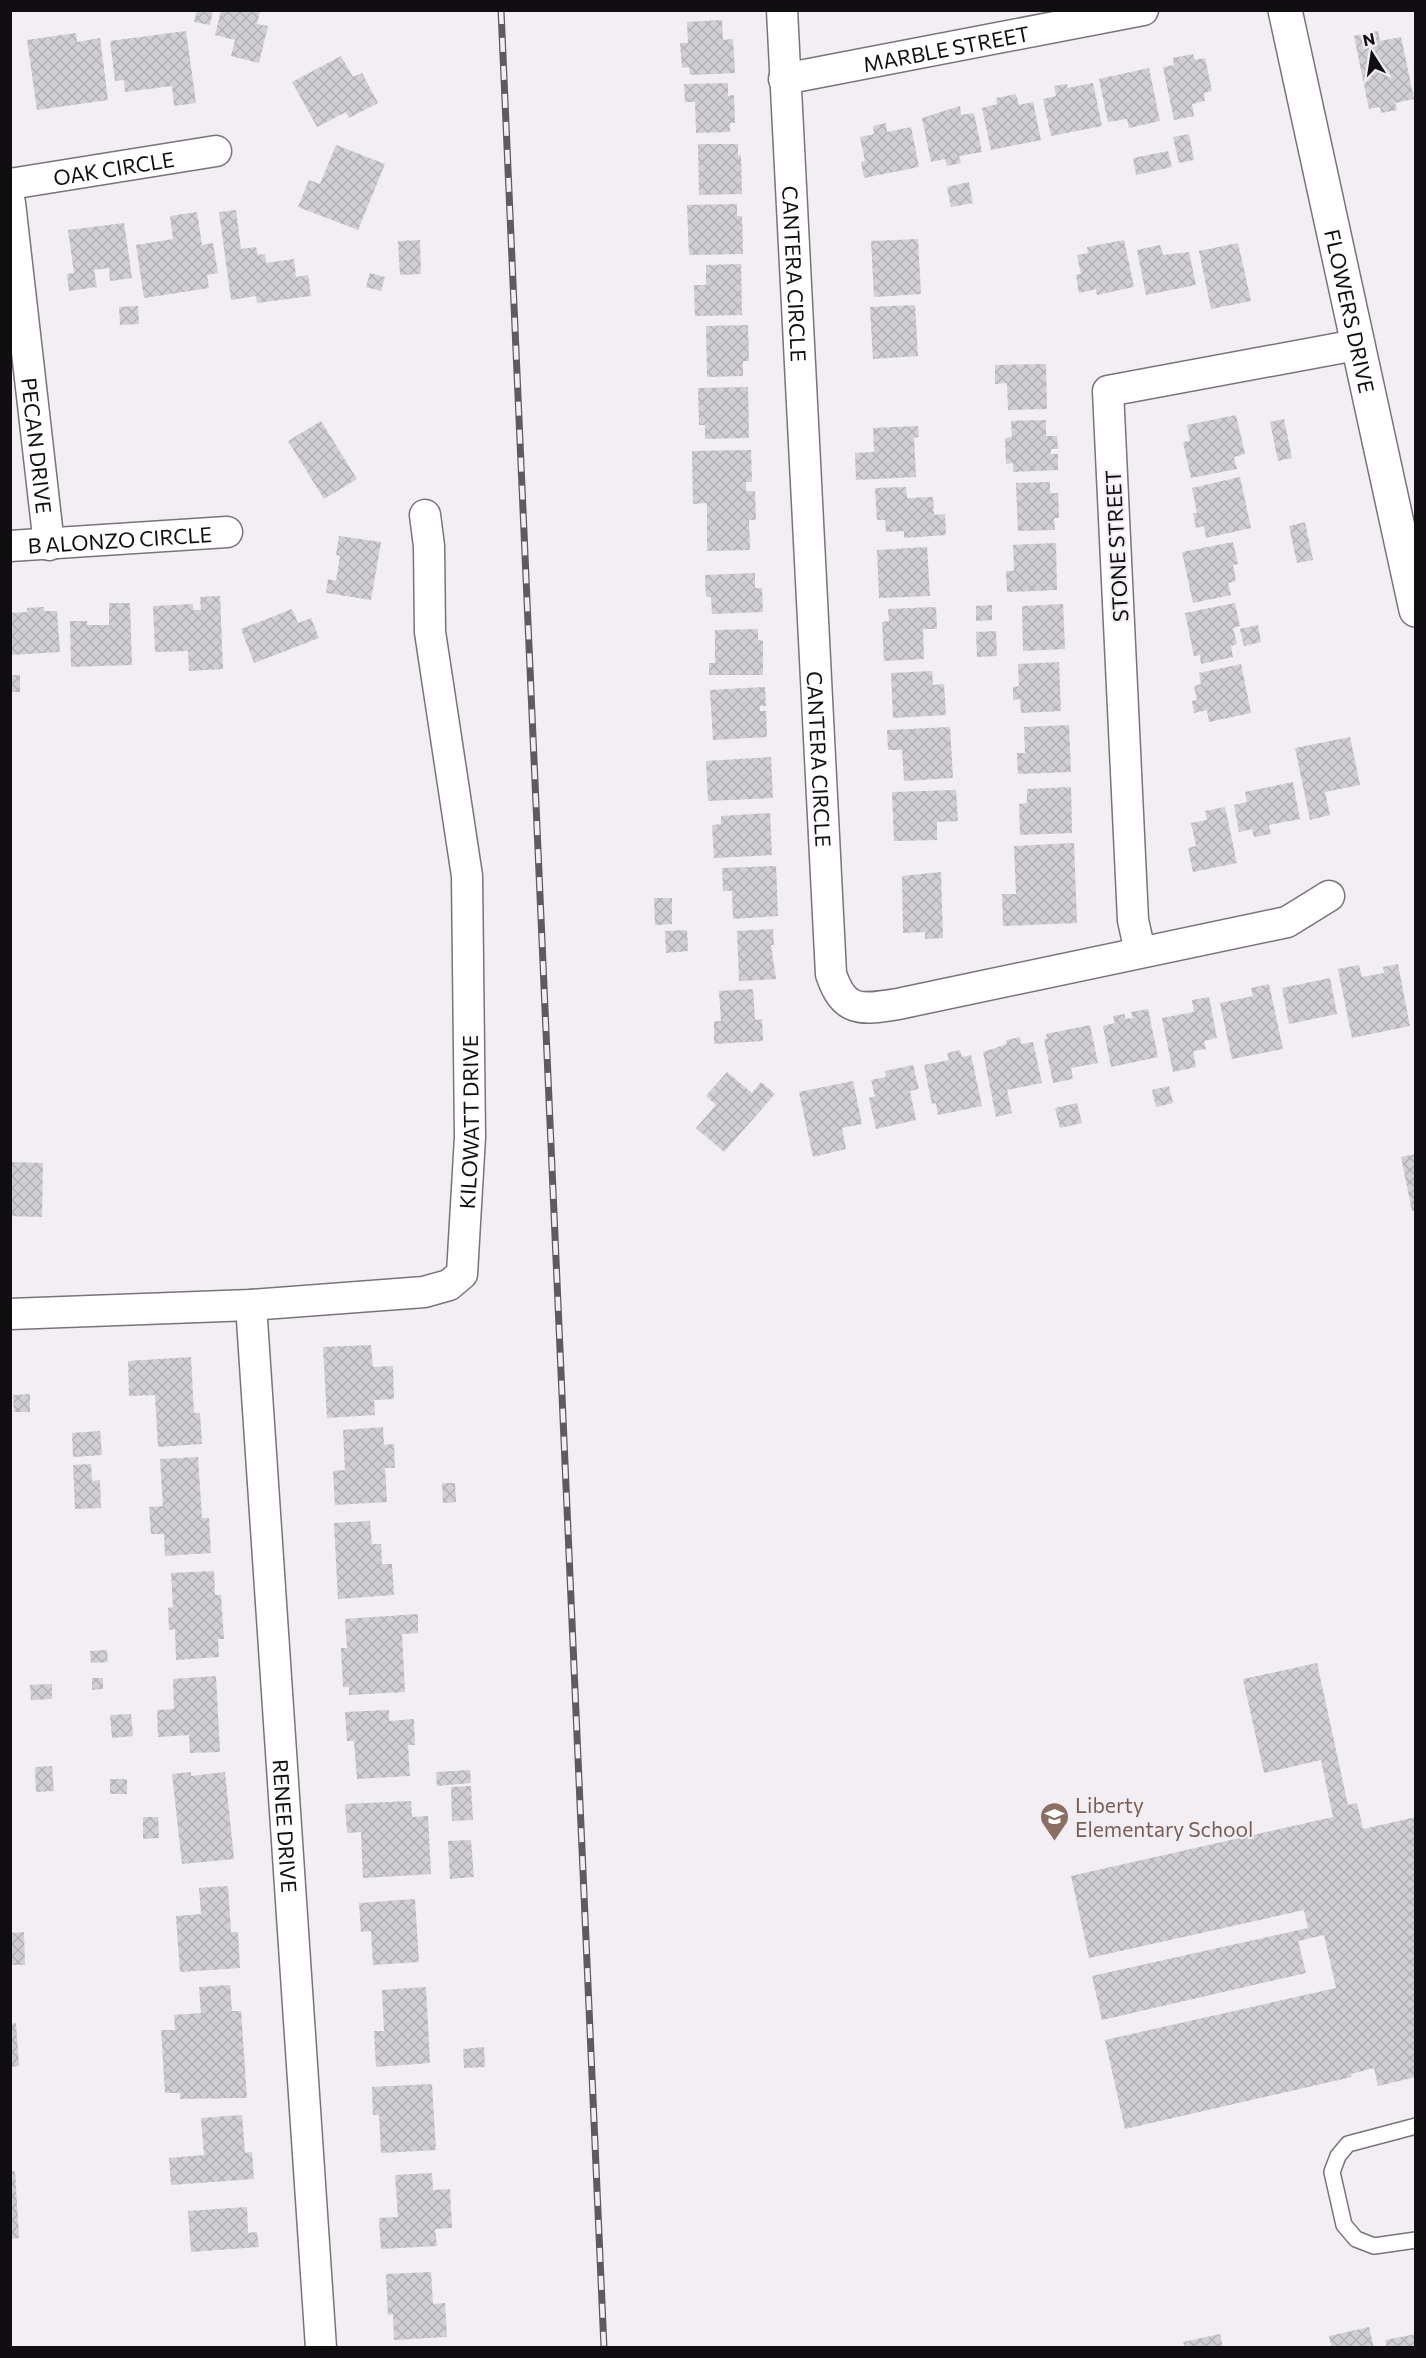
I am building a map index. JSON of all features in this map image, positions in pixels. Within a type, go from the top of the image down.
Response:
[{"type":"street","name":"CANTERA CIRCLE","points":[[782,10],[830,962],[837,993],[850,1005],[870,1008],[1287,922],[1329,896]]},
{"type":"street","name":"MARBLE STREET","points":[[784,79],[1143,10]]},
{"type":"street","name":"FLOWERS DRIVE","points":[[1285,10],[1356,345],[1416,609]]},
{"type":"street","name":"OAK CIRCLE","points":[[10,184],[216,151]]},
{"type":"street","name":"PECAN DRIVE","points":[[10,203],[49,544]]},
{"type":"street","name":"STONE STREET","points":[[1140,952],[1133,920],[1108,392],[1356,345]]},
{"type":"street","name":"KILOWATT DRIVE","points":[[10,1314],[251,1305],[424,1292],[449,1285],[462,1274],[470,1137],[467,876],[430,632],[429,546],[425,515]]},
{"type":"street","name":"B ALONZO CIRCLE","points":[[10,546],[227,532]]},
{"type":"street","name":"RENEE DRIVE","points":[[251,1305],[321,2348]]},
{"type":"lane","points":[[1416,2126],[1366,2137],[1348,2144],[1338,2156],[1332,2172],[1344,2225],[1356,2239],[1374,2246],[1416,2240]]},
{"type":"building","points":[[197,10],[213,10],[210,25],[194,22]]},
{"type":"building","points":[[221,10],[260,11],[257,24],[268,26],[259,63],[231,56],[235,40],[215,35]]},
{"type":"building","points":[[722,20],[723,40],[733,39],[735,73],[690,75],[689,67],[682,68],[680,43],[688,43],[687,22]]},
{"type":"building","points":[[186,31],[196,103],[174,106],[172,86],[125,92],[124,80],[115,81],[110,41]]},
{"type":"building","points":[[1378,31],[1380,41],[1401,37],[1414,99],[1395,103],[1397,110],[1381,113],[1380,107],[1369,109],[1354,36]]},
{"type":"building","points":[[76,33],[77,42],[100,38],[108,100],[37,110],[27,40]]},
{"type":"building","points":[[1193,54],[1195,60],[1205,58],[1212,91],[1204,93],[1205,101],[1192,104],[1194,116],[1174,120],[1163,67],[1174,65],[1173,58]]},
{"type":"building","points":[[341,56],[353,77],[362,73],[378,103],[349,118],[346,112],[317,127],[292,82]]},
{"type":"building","points":[[1149,68],[1160,121],[1129,128],[1127,119],[1108,122],[1099,79]]},
{"type":"building","points":[[728,83],[728,96],[734,95],[735,123],[730,123],[730,132],[696,133],[695,102],[685,102],[684,84]]},
{"type":"building","points":[[1093,83],[1102,126],[1051,136],[1043,99],[1056,96],[1054,86],[1067,84],[1068,88]]},
{"type":"building","points":[[1016,94],[1019,105],[1033,102],[1041,140],[991,150],[982,108],[997,104],[996,98]]},
{"type":"building","points":[[960,106],[961,115],[974,113],[982,152],[959,156],[961,163],[947,166],[945,159],[931,162],[922,118]]},
{"type":"building","points":[[886,123],[887,132],[911,127],[919,167],[864,178],[861,162],[865,161],[860,137],[874,134],[873,126]]},
{"type":"building","points":[[1189,134],[1194,160],[1179,163],[1173,137]]},
{"type":"building","points":[[698,144],[738,144],[738,156],[741,155],[742,194],[699,195]]},
{"type":"building","points":[[336,145],[385,164],[358,230],[298,207],[309,180],[320,184]]},
{"type":"building","points":[[1168,151],[1172,167],[1136,175],[1133,158]]},
{"type":"building","points":[[969,182],[973,203],[951,207],[947,187]]},
{"type":"building","points":[[737,204],[737,216],[742,216],[743,254],[689,255],[687,205]]},
{"type":"building","points":[[236,210],[241,249],[256,247],[258,255],[265,254],[266,263],[294,259],[296,277],[308,275],[311,296],[257,303],[256,296],[231,300],[219,212]]},
{"type":"building","points":[[197,212],[202,245],[213,243],[218,273],[207,275],[209,288],[144,298],[136,245],[173,239],[170,216]]},
{"type":"building","points":[[124,223],[132,278],[110,281],[109,268],[94,270],[97,287],[69,291],[67,274],[74,273],[68,230]]},
{"type":"building","points":[[918,239],[921,294],[874,297],[871,241]]},
{"type":"building","points":[[420,240],[421,274],[400,275],[398,241]]},
{"type":"building","points":[[1124,240],[1134,287],[1097,295],[1096,289],[1079,293],[1076,275],[1081,274],[1077,255],[1088,253],[1087,247]]},
{"type":"building","points":[[1238,243],[1251,301],[1211,309],[1199,251]]},
{"type":"building","points":[[1160,245],[1163,255],[1189,252],[1196,285],[1146,295],[1137,250]]},
{"type":"building","points":[[741,264],[742,315],[695,316],[694,285],[706,285],[706,265]]},
{"type":"building","points":[[370,273],[385,277],[381,291],[366,287]]},
{"type":"building","points":[[915,305],[918,356],[873,359],[870,307]]},
{"type":"building","points":[[138,306],[139,324],[120,325],[119,307]]},
{"type":"building","points":[[748,325],[749,361],[743,361],[743,376],[707,377],[706,326]]},
{"type":"building","points":[[1046,364],[1047,409],[1008,410],[1007,383],[995,384],[995,365]]},
{"type":"building","points":[[748,387],[749,438],[705,439],[705,425],[699,425],[698,388]]},
{"type":"building","points":[[1236,415],[1245,454],[1234,457],[1237,469],[1191,478],[1183,442],[1190,441],[1187,425]]},
{"type":"building","points":[[1284,419],[1292,458],[1278,461],[1270,422]]},
{"type":"building","points":[[1046,420],[1046,436],[1057,436],[1058,449],[1051,449],[1051,454],[1058,454],[1058,470],[1013,472],[1013,463],[1006,464],[1005,438],[1012,437],[1011,421]]},
{"type":"building","points":[[321,421],[357,479],[324,499],[288,441]]},
{"type":"building","points":[[918,426],[919,437],[914,438],[916,477],[856,480],[855,453],[874,452],[873,428]]},
{"type":"building","points":[[751,450],[752,482],[746,482],[746,491],[755,491],[756,520],[749,520],[750,550],[707,551],[707,503],[693,504],[692,451]]},
{"type":"building","points":[[1240,477],[1251,528],[1206,538],[1204,526],[1196,528],[1193,513],[1197,513],[1192,488]]},
{"type":"building","points":[[1050,482],[1050,493],[1058,493],[1059,518],[1054,518],[1055,530],[1018,531],[1016,483]]},
{"type":"building","points":[[906,487],[907,498],[933,497],[934,515],[945,514],[946,535],[904,538],[904,531],[886,532],[885,520],[877,520],[875,488]]},
{"type":"building","points":[[1305,522],[1313,560],[1297,563],[1289,526]]},
{"type":"building","points":[[339,536],[381,542],[371,600],[326,593],[328,579],[336,581],[340,556],[336,555]]},
{"type":"building","points":[[1233,542],[1238,564],[1233,565],[1236,581],[1228,583],[1231,595],[1193,603],[1182,552]]},
{"type":"building","points":[[1056,543],[1057,590],[1007,592],[1006,571],[1014,571],[1013,545]]},
{"type":"building","points":[[927,547],[930,596],[879,598],[877,550]]},
{"type":"building","points":[[755,573],[755,588],[762,588],[763,612],[712,614],[711,597],[706,597],[705,575]]},
{"type":"building","points":[[220,596],[223,669],[189,671],[188,651],[155,652],[153,606],[193,604],[193,610],[201,610],[200,597]]},
{"type":"building","points":[[109,603],[130,603],[132,665],[71,667],[70,621],[87,621],[87,625],[109,625]]},
{"type":"building","points":[[1235,603],[1240,626],[1233,628],[1237,644],[1231,646],[1233,657],[1201,664],[1200,655],[1194,656],[1185,613]]},
{"type":"building","points":[[1063,604],[1065,649],[1023,651],[1022,606]]},
{"type":"building","points":[[992,605],[992,620],[976,621],[976,606]]},
{"type":"building","points":[[44,607],[44,611],[57,611],[60,652],[10,655],[10,613],[27,612],[27,608]]},
{"type":"building","points":[[936,607],[937,629],[923,629],[924,659],[884,661],[882,622],[889,621],[888,609]]},
{"type":"building","points":[[292,609],[298,623],[311,618],[319,638],[254,663],[241,629]]},
{"type":"building","points":[[1258,625],[1261,642],[1244,646],[1240,629]]},
{"type":"building","points":[[758,629],[758,640],[763,641],[763,675],[709,675],[709,663],[715,663],[715,630]]},
{"type":"building","points":[[996,631],[997,656],[977,657],[976,632]]},
{"type":"building","points":[[1059,662],[1061,711],[1021,713],[1020,699],[1013,700],[1013,687],[1019,686],[1018,664]]},
{"type":"building","points":[[1241,664],[1251,713],[1209,722],[1207,710],[1194,713],[1192,701],[1197,700],[1194,686],[1201,684],[1199,673]]},
{"type":"building","points":[[932,671],[933,685],[944,684],[946,715],[893,718],[891,673]]},
{"type":"building","points":[[10,675],[20,675],[20,692],[10,692]]},
{"type":"building","points":[[765,687],[766,706],[760,706],[760,711],[766,711],[767,737],[713,740],[710,690]]},
{"type":"building","points":[[1069,725],[1071,772],[1018,774],[1017,753],[1025,753],[1024,727]]},
{"type":"building","points":[[950,727],[953,778],[904,781],[902,750],[888,750],[887,730]]},
{"type":"building","points":[[1350,737],[1360,785],[1325,792],[1330,815],[1310,820],[1295,748]]},
{"type":"building","points":[[771,757],[773,798],[708,801],[706,761]]},
{"type":"building","points":[[1293,782],[1300,819],[1269,825],[1271,834],[1254,837],[1252,829],[1239,832],[1234,805],[1247,802],[1245,792]]},
{"type":"building","points":[[1071,787],[1072,833],[1020,835],[1019,804],[1027,803],[1027,789]]},
{"type":"building","points":[[956,790],[958,821],[937,822],[937,840],[894,841],[892,792]]},
{"type":"building","points":[[1225,807],[1237,863],[1193,872],[1188,848],[1196,846],[1191,823],[1207,820],[1205,811]]},
{"type":"building","points":[[770,813],[772,855],[714,858],[712,825],[721,824],[721,816]]},
{"type":"building","points":[[1074,843],[1077,923],[1003,926],[1002,894],[1016,894],[1014,846]]},
{"type":"building","points":[[776,866],[778,916],[733,919],[732,891],[723,891],[722,868]]},
{"type":"building","points":[[941,872],[943,938],[925,939],[925,932],[903,933],[902,876]]},
{"type":"building","points":[[654,898],[672,898],[672,924],[655,925]]},
{"type":"building","points":[[773,929],[774,945],[771,945],[776,979],[739,981],[737,931]]},
{"type":"building","points":[[687,930],[688,951],[666,953],[665,931]]},
{"type":"building","points":[[1398,964],[1410,1026],[1352,1038],[1338,969],[1359,965],[1362,977],[1384,973],[1383,967]]},
{"type":"building","points":[[1330,978],[1337,1014],[1289,1024],[1282,988]]},
{"type":"building","points":[[1269,984],[1283,1049],[1232,1059],[1220,1003],[1253,996],[1251,988]]},
{"type":"building","points":[[753,989],[755,1020],[762,1019],[763,1041],[714,1044],[714,1021],[721,1021],[719,991]]},
{"type":"building","points":[[1209,997],[1217,1038],[1204,1041],[1206,1049],[1193,1051],[1196,1067],[1173,1072],[1162,1018],[1194,1012],[1192,1000]]},
{"type":"building","points":[[1148,1009],[1158,1057],[1111,1067],[1103,1026],[1115,1023],[1113,1016],[1125,1014],[1125,1019],[1133,1018],[1131,1012]]},
{"type":"building","points":[[1090,1025],[1098,1063],[1071,1068],[1073,1079],[1053,1083],[1044,1039],[1047,1039],[1046,1034]]},
{"type":"building","points":[[1020,1037],[1021,1044],[1033,1042],[1042,1083],[1007,1090],[1012,1113],[996,1117],[983,1052],[1007,1044],[1006,1040]]},
{"type":"building","points":[[960,1050],[962,1057],[971,1055],[982,1106],[938,1115],[936,1103],[932,1104],[924,1065],[949,1060],[947,1053]]},
{"type":"building","points":[[913,1065],[919,1089],[910,1091],[916,1120],[876,1129],[869,1098],[875,1096],[871,1080],[886,1077],[885,1071]]},
{"type":"building","points":[[727,1072],[752,1093],[761,1082],[775,1094],[724,1152],[696,1128],[716,1105],[706,1096]]},
{"type":"building","points":[[853,1081],[862,1124],[842,1128],[846,1149],[813,1157],[799,1092]]},
{"type":"building","points":[[1169,1086],[1173,1103],[1156,1107],[1152,1090]]},
{"type":"building","points":[[1077,1103],[1082,1123],[1060,1128],[1055,1108]]},
{"type":"building","points":[[1416,1154],[1416,1211],[1412,1211],[1401,1157]]},
{"type":"building","points":[[10,1162],[43,1163],[42,1217],[10,1216]]},
{"type":"building","points":[[371,1345],[373,1367],[393,1366],[394,1399],[374,1400],[375,1415],[327,1418],[323,1347]]},
{"type":"building","points":[[191,1357],[194,1413],[200,1413],[202,1444],[158,1447],[155,1395],[129,1396],[128,1361]]},
{"type":"building","points":[[30,1394],[30,1412],[14,1412],[13,1395]]},
{"type":"building","points":[[383,1427],[384,1445],[394,1444],[395,1468],[385,1468],[387,1502],[335,1505],[333,1471],[345,1470],[343,1430]]},
{"type":"building","points":[[100,1431],[102,1455],[73,1457],[72,1433]]},
{"type":"building","points":[[198,1457],[202,1518],[209,1518],[211,1553],[165,1556],[164,1534],[151,1534],[149,1507],[163,1506],[160,1459]]},
{"type":"building","points":[[91,1464],[92,1481],[100,1480],[101,1508],[75,1509],[73,1465]]},
{"type":"building","points":[[442,1483],[455,1483],[456,1502],[443,1503]]},
{"type":"building","points":[[370,1521],[372,1544],[381,1544],[382,1564],[392,1564],[394,1595],[338,1599],[334,1523]]},
{"type":"building","points":[[214,1571],[215,1595],[221,1595],[224,1639],[218,1639],[219,1657],[176,1660],[175,1629],[169,1630],[168,1608],[173,1607],[171,1573]]},
{"type":"building","points":[[418,1614],[418,1633],[402,1634],[405,1692],[349,1695],[349,1687],[343,1687],[341,1648],[347,1648],[345,1619]]},
{"type":"building","points":[[107,1650],[108,1662],[91,1663],[90,1651]]},
{"type":"building","points":[[1317,1663],[1348,1805],[1357,1803],[1363,1829],[1416,1817],[1416,2077],[1378,2086],[1374,2068],[1351,2074],[1352,2077],[1125,2129],[1105,2040],[1336,1988],[1324,1935],[1298,1941],[1306,1973],[1102,2020],[1092,1976],[1308,1928],[1304,1910],[1089,1958],[1071,1876],[1333,1817],[1321,1760],[1264,1773],[1243,1679]]},
{"type":"building","points":[[216,1676],[220,1752],[190,1753],[189,1735],[158,1737],[157,1710],[174,1709],[173,1679]]},
{"type":"building","points":[[92,1678],[103,1678],[103,1689],[92,1690]]},
{"type":"building","points":[[52,1684],[52,1699],[31,1700],[30,1685]]},
{"type":"building","points":[[389,1710],[389,1721],[414,1719],[415,1745],[408,1745],[410,1776],[357,1779],[354,1741],[347,1741],[345,1712]]},
{"type":"building","points":[[131,1714],[133,1736],[112,1738],[110,1715]]},
{"type":"building","points":[[52,1766],[54,1791],[36,1792],[35,1767]]},
{"type":"building","points":[[470,1770],[471,1783],[437,1786],[436,1772]]},
{"type":"building","points":[[191,1772],[191,1776],[225,1772],[234,1859],[182,1864],[172,1774]]},
{"type":"building","points":[[110,1779],[127,1779],[127,1794],[110,1794]]},
{"type":"building","points":[[471,1786],[473,1820],[452,1821],[451,1787]]},
{"type":"building","points":[[411,1801],[412,1817],[428,1816],[431,1874],[363,1878],[361,1832],[347,1833],[345,1804]]},
{"type":"building","points":[[143,1817],[158,1817],[159,1838],[143,1839]]},
{"type":"building","points":[[471,1840],[474,1877],[450,1879],[448,1841]]},
{"type":"building","points":[[228,1886],[231,1932],[238,1932],[240,1968],[180,1972],[176,1916],[201,1914],[199,1888]]},
{"type":"building","points":[[415,1899],[419,1962],[373,1965],[371,1931],[361,1932],[359,1903]]},
{"type":"building","points":[[24,1932],[25,1965],[10,1965],[10,1933]]},
{"type":"building","points":[[230,1985],[232,2011],[241,2011],[247,2098],[180,2099],[180,2093],[165,2093],[161,2030],[175,2030],[174,2015],[201,2013],[199,1987]]},
{"type":"building","points":[[426,1987],[430,2063],[376,2067],[374,2031],[384,2031],[382,1990]]},
{"type":"building","points":[[16,2023],[19,2066],[10,2067],[10,2024]]},
{"type":"building","points":[[484,2047],[485,2067],[464,2068],[463,2049]]},
{"type":"building","points":[[432,2084],[436,2150],[381,2153],[379,2115],[373,2115],[372,2087]]},
{"type":"building","points":[[242,2115],[245,2153],[252,2152],[254,2179],[171,2185],[169,2158],[204,2155],[201,2118]]},
{"type":"building","points":[[10,2171],[15,2171],[19,2238],[10,2239]]},
{"type":"building","points":[[432,2173],[433,2190],[450,2189],[452,2228],[435,2229],[437,2246],[381,2249],[379,2218],[398,2217],[395,2175]]},
{"type":"building","points":[[247,2207],[248,2233],[257,2232],[259,2247],[191,2252],[188,2211]]},
{"type":"building","points":[[431,2272],[433,2304],[445,2303],[447,2337],[394,2340],[393,2314],[388,2315],[386,2274]]},
{"type":"building","points":[[1369,2327],[1374,2348],[1332,2348],[1329,2336]]},
{"type":"building","points":[[1220,2334],[1223,2348],[1185,2348],[1183,2342]]},
{"type":"building","points":[[1416,2334],[1416,2348],[1387,2348],[1385,2340]]},
{"type":"railway","points":[[501,10],[604,2348]]},
{"type":"place","name":"Liberty Elementary School","points":[[1054,1842]]}]
